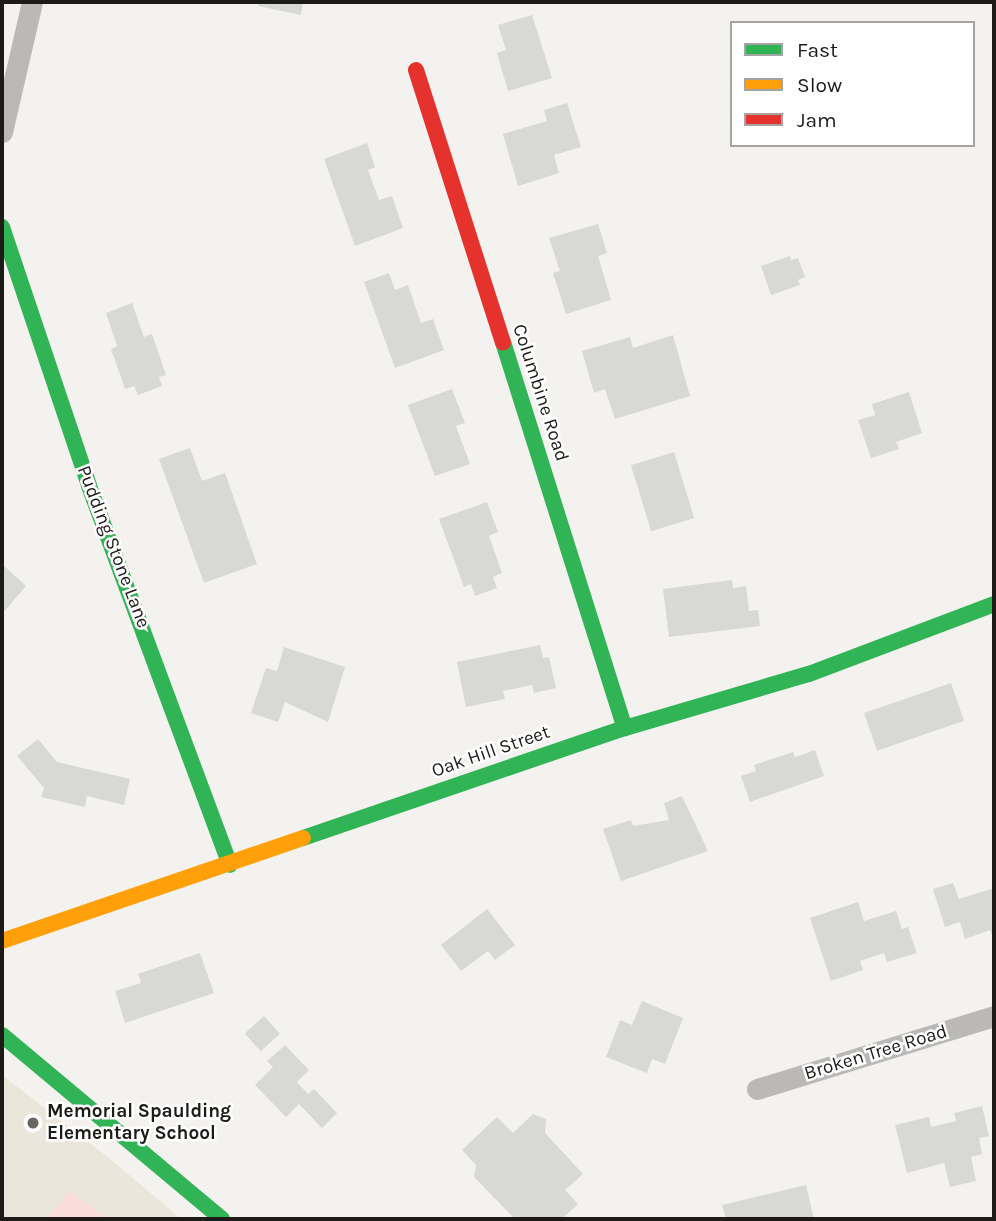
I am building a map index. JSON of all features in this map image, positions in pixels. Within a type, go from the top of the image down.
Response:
[{"type":"street","points":[[2,132],[32,2]]},
{"type":"street","name":"Columbine Road","points":[[416,70],[625,728]]},
{"type":"street","name":"Pudding Stone Lane","points":[[2,227],[89,486],[230,865]]},
{"type":"street","name":"Oak Hill Street","points":[[2,941],[625,728],[783,682],[994,604]]},
{"type":"street","name":"Broken Tree Road","points":[[757,1089],[994,1016]]},
{"type":"street","points":[[2,1035],[222,1219]]},
{"type":"shaded area","name":"Memorial Spaulding Elementary School","points":[[2,1075],[114,1162],[181,1219],[2,1219]]},
{"type":"shaded area","points":[[69,1191],[106,1219],[47,1219]]},
{"type":"building","points":[[259,2],[303,2],[301,15],[258,6]]},
{"type":"building","points":[[532,15],[552,78],[508,91],[497,53],[506,50],[498,25]]},
{"type":"building","points":[[567,103],[581,147],[554,155],[559,173],[518,186],[503,134],[547,121],[544,110]]},
{"type":"building","points":[[367,143],[375,167],[368,170],[379,200],[392,196],[403,228],[355,246],[324,159]]},
{"type":"building","points":[[598,224],[607,253],[598,256],[611,300],[566,314],[553,273],[560,271],[549,238]]},
{"type":"building","points":[[790,256],[791,260],[798,258],[805,277],[798,280],[800,285],[771,295],[761,266]]},
{"type":"building","points":[[389,273],[395,290],[408,285],[421,323],[433,319],[444,350],[395,368],[364,282]]},
{"type":"building","points":[[132,303],[144,337],[152,334],[166,375],[159,377],[162,386],[138,395],[134,386],[125,389],[111,349],[117,346],[106,313]]},
{"type":"building","points":[[673,335],[690,396],[615,419],[605,389],[594,393],[582,351],[630,337],[633,348]]},
{"type":"building","points":[[452,389],[465,423],[456,426],[470,464],[435,476],[408,405]]},
{"type":"building","points":[[909,392],[922,433],[896,442],[899,449],[871,458],[858,420],[875,415],[872,404]]},
{"type":"building","points":[[190,448],[202,481],[225,473],[257,564],[204,583],[159,459]]},
{"type":"building","points":[[674,452],[694,518],[651,531],[631,465]]},
{"type":"building","points":[[487,502],[498,532],[489,536],[502,573],[493,577],[497,588],[475,596],[471,584],[464,587],[439,519]]},
{"type":"building","points":[[2,564],[26,586],[2,614]]},
{"type":"building","points":[[732,580],[733,588],[746,586],[749,611],[758,610],[760,626],[669,637],[663,589]]},
{"type":"building","points":[[540,645],[543,658],[549,657],[556,688],[534,693],[532,685],[503,691],[505,699],[466,707],[457,662]]},
{"type":"building","points":[[284,647],[345,667],[328,722],[285,702],[278,722],[251,713],[266,668],[277,671]]},
{"type":"building","points":[[951,683],[964,721],[877,751],[864,713]]},
{"type":"building","points":[[38,739],[57,762],[130,779],[124,805],[87,796],[85,807],[41,797],[44,788],[17,756]]},
{"type":"building","points":[[815,750],[824,776],[750,802],[741,776],[756,771],[754,765],[793,752],[795,757]]},
{"type":"building","points":[[682,796],[708,851],[621,881],[603,829],[631,820],[633,826],[669,820],[664,803]]},
{"type":"building","points":[[953,883],[959,899],[994,888],[994,940],[990,930],[965,939],[960,922],[945,927],[933,889]]},
{"type":"building","points":[[858,902],[864,921],[896,911],[902,929],[908,927],[917,953],[887,962],[884,953],[860,961],[863,970],[831,981],[810,918]]},
{"type":"building","points":[[487,909],[515,945],[495,960],[488,951],[461,971],[441,945]]},
{"type":"building","points":[[200,953],[214,993],[125,1023],[115,991],[141,983],[138,974]]},
{"type":"building","points":[[642,1001],[683,1018],[665,1064],[652,1059],[647,1073],[606,1057],[620,1020],[632,1025]]},
{"type":"building","points":[[264,1016],[280,1034],[261,1051],[245,1033]]},
{"type":"building","points":[[285,1045],[309,1070],[297,1082],[308,1094],[314,1089],[337,1113],[322,1128],[299,1104],[286,1117],[255,1085],[273,1067],[267,1061]]},
{"type":"building","points":[[982,1106],[989,1136],[979,1138],[982,1154],[971,1157],[976,1181],[950,1187],[944,1163],[907,1173],[895,1125],[929,1117],[931,1127],[956,1121],[954,1113]]},
{"type":"building","points":[[533,1114],[546,1119],[545,1133],[583,1174],[565,1190],[578,1204],[562,1219],[515,1219],[474,1177],[476,1165],[462,1150],[497,1117],[513,1133]]},
{"type":"building","points":[[806,1185],[814,1219],[726,1219],[722,1205]]},
{"type":"traffic: fast","points":[[2,227],[89,486],[230,865]]},
{"type":"traffic: fast","points":[[503,342],[625,728]]},
{"type":"traffic: fast","points":[[303,838],[625,728],[809,674],[994,604]]},
{"type":"traffic: fast","points":[[2,1035],[222,1219]]},
{"type":"traffic: slow","points":[[2,941],[303,838]]},
{"type":"traffic: jam","points":[[416,70],[503,342]]},
{"type":"place","name":"Memorial Spaulding Elementary School","points":[[33,1123]]}]
